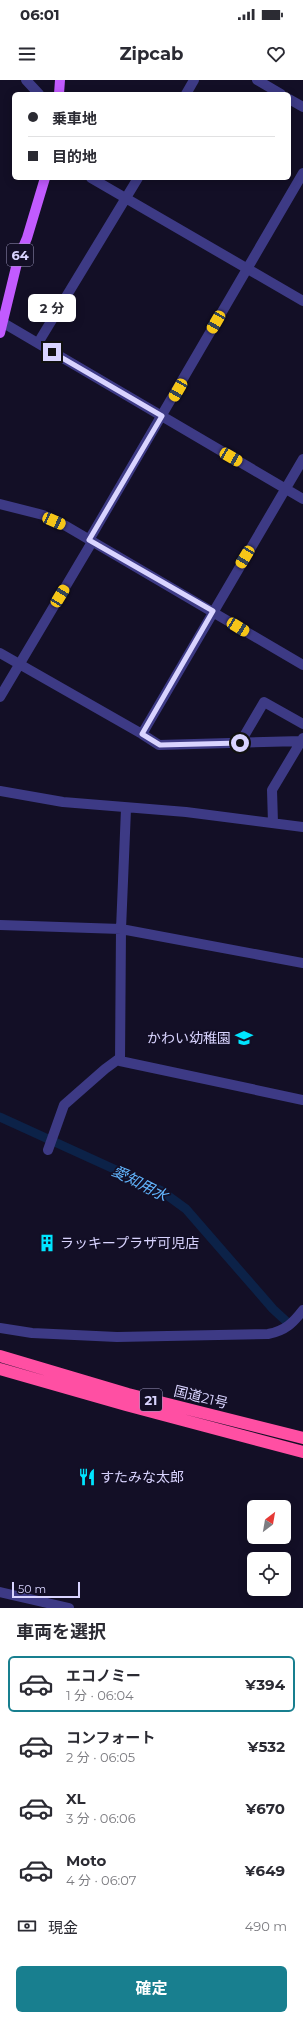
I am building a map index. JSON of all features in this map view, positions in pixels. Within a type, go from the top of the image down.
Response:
[{"type":"highway","name":"国道21号","points":[[0,1356],[128,1394],[303,1438]]},
{"type":"highway","name":"国道21号","points":[[0,1369],[126,1406],[303,1452]]},
{"type":"main road","points":[[59,92],[60,80]]},
{"type":"main road","name":"64","points":[[0,333],[18,259],[27,238],[44,180]]},
{"type":"street","points":[[26,80],[37,92]]},
{"type":"street","points":[[187,92],[194,80]]},
{"type":"street","points":[[257,80],[278,92]]},
{"type":"street","points":[[291,100],[303,107]]},
{"type":"street","points":[[0,696],[303,173]]},
{"type":"street","points":[[95,180],[303,301]]},
{"type":"street","points":[[38,344],[137,180]]},
{"type":"street","points":[[2,322],[303,499]]},
{"type":"street","points":[[142,734],[303,459]]},
{"type":"street","points":[[0,504],[44,516],[66,526],[303,665]]},
{"type":"street","points":[[0,653],[160,745],[302,740]]},
{"type":"street","points":[[240,743],[264,702],[303,724]]},
{"type":"street","points":[[273,823],[272,790],[302,740]]},
{"type":"street","points":[[0,791],[63,802],[186,812],[303,827]]},
{"type":"street","points":[[126,808],[121,929],[120,1061],[303,1100]]},
{"type":"street","points":[[0,925],[121,929],[303,963]]},
{"type":"street","points":[[48,1150],[64,1105],[104,1069],[120,1058]]},
{"type":"street","points":[[0,1328],[32,1333],[118,1337],[268,1334],[280,1332],[291,1325],[303,1310]]},
{"type":"street","points":[[0,1592],[69,1608]]},
{"type":"waterway","name":"愛知用水","points":[[0,1117],[160,1190],[186,1209],[273,1309],[286,1321]]},
{"type":"place","name":"かわい幼稚園","points":[[244,1038]]},
{"type":"place","name":"ラッキープラザ可児店","points":[[47,1243]]},
{"type":"place","name":"すたみな太郎","points":[[87,1477]]},
{"type":"route","points":[[52,352],[162,416],[89,540],[213,611],[142,734],[160,745],[240,743]]}]
